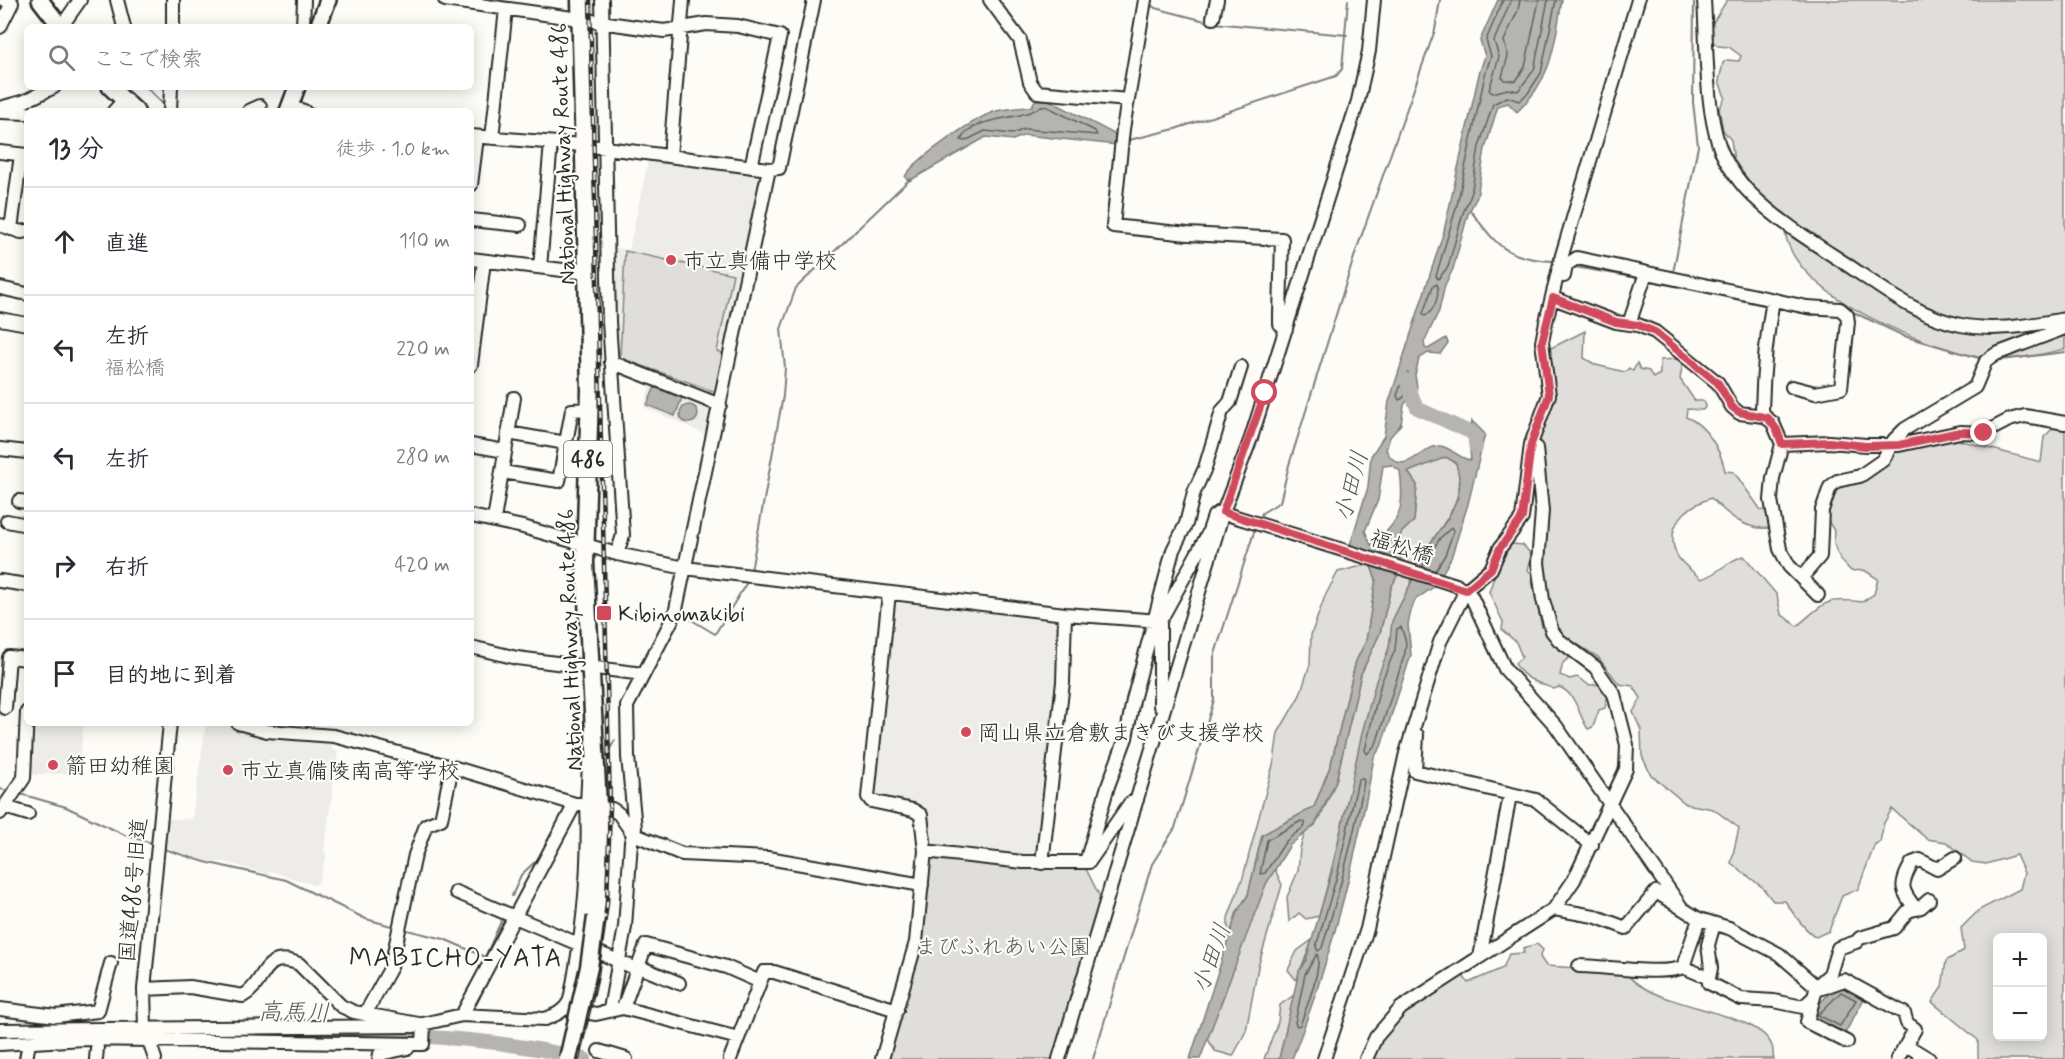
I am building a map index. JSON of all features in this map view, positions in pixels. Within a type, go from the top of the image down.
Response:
[{"type":"highway","name":"National Highway Route 486","points":[[568,1059],[587,977],[596,917],[599,871],[587,805],[595,739],[585,544],[590,409],[580,0]]},
{"type":"main road","points":[[40,0],[59,24]]},
{"type":"main road","points":[[319,24],[328,0]]},
{"type":"main road","points":[[111,90],[119,106]]},
{"type":"main road","points":[[294,108],[297,90]]},
{"type":"street","points":[[0,27],[12,3],[4,0]]},
{"type":"street","points":[[63,24],[80,0]]},
{"type":"street","points":[[117,0],[123,24]]},
{"type":"street","points":[[173,0],[173,24]]},
{"type":"street","points":[[303,24],[304,0]]},
{"type":"street","points":[[446,0],[603,25],[664,31],[706,24],[738,26],[780,36],[752,164]]},
{"type":"street","points":[[602,0],[611,362],[623,536],[617,554]]},
{"type":"street","points":[[670,156],[683,0]]},
{"type":"street","points":[[474,137],[492,134],[551,143],[779,168],[814,0]]},
{"type":"street","points":[[990,0],[1020,40],[1030,82],[1037,92],[1128,100]]},
{"type":"street","points":[[1213,18],[1217,0]]},
{"type":"street","points":[[1367,0],[1372,21]]},
{"type":"street","points":[[1059,1059],[1162,711],[1358,101],[1365,73],[1374,0]]},
{"type":"street","points":[[1556,299],[1562,255],[1638,0]]},
{"type":"street","points":[[1704,0],[1707,61],[1717,135],[1722,153],[1754,197],[1791,227],[1886,292],[1932,316],[1961,325],[1990,327],[2020,327],[2065,319]]},
{"type":"street","points":[[1142,7],[1122,140],[1113,226],[1188,234],[1282,239],[1280,324],[1286,329]]},
{"type":"street","points":[[492,134],[506,9]]},
{"type":"street","points":[[0,110],[48,90]]},
{"type":"street","points":[[170,108],[171,90]]},
{"type":"street","points":[[0,110],[24,113]]},
{"type":"street","points":[[540,267],[551,143]]},
{"type":"street","points":[[0,152],[24,155],[6,227],[24,230]]},
{"type":"street","points":[[610,1009],[619,962],[636,816],[628,757],[627,706],[675,614],[688,568],[720,405],[772,169]]},
{"type":"street","points":[[474,220],[520,225]]},
{"type":"street","points":[[1324,1059],[1367,929],[1415,719],[1440,642],[1461,588],[1491,569],[1500,548],[1522,518],[1531,444],[1549,395],[1542,342],[1566,265],[1577,258],[1807,308],[1834,307],[1847,315],[1841,388],[1815,393],[1792,387]]},
{"type":"street","points":[[474,312],[477,260],[588,273]]},
{"type":"street","points":[[1629,324],[1646,273]]},
{"type":"street","points":[[0,288],[24,293]]},
{"type":"street","points":[[1556,299],[1655,332],[1718,383],[1732,407],[1739,412],[1764,416],[1773,423],[1782,444],[1773,478],[1773,522],[1783,558],[1818,595]]},
{"type":"street","points":[[1764,416],[1762,410],[1766,369],[1764,346],[1773,300]]},
{"type":"street","points":[[0,320],[24,324]]},
{"type":"street","points":[[1802,577],[1820,556],[1822,510],[1830,487],[1837,481],[1860,476],[1883,460],[1905,429],[1975,387],[1986,361],[1996,354],[2065,328]]},
{"type":"street","points":[[611,362],[720,405]]},
{"type":"street","points":[[1086,862],[1108,786],[1126,738],[1173,550],[1186,524],[1194,492],[1241,367]]},
{"type":"street","points":[[494,520],[514,398]]},
{"type":"street","points":[[502,472],[559,481],[572,410],[590,409]]},
{"type":"street","points":[[1782,444],[1829,442],[1866,446],[1892,445],[1960,432],[1984,433],[2009,420],[2025,416],[2065,423]]},
{"type":"street","points":[[1366,1059],[1376,1036],[1401,1008],[1554,909],[1566,895],[1611,805],[1626,769],[1625,735],[1609,684],[1595,667],[1559,640],[1549,621],[1538,563],[1542,511],[1535,432]]},
{"type":"street","points":[[508,433],[566,443]]},
{"type":"street","points":[[474,446],[505,452]]},
{"type":"street","points":[[0,449],[24,452]]},
{"type":"street","points":[[1162,711],[1157,621],[1208,534],[1214,516],[1227,513]]},
{"type":"street","name":"福松橋","points":[[1227,513],[1461,588]]},
{"type":"street","points":[[474,517],[617,554],[688,568],[1065,614],[1157,621]]},
{"type":"street","points":[[7,521],[24,524]]},
{"type":"street","points":[[0,581],[24,585]]},
{"type":"street","points":[[1461,588],[1492,637],[1505,669],[1556,726],[1681,907]]},
{"type":"street","points":[[882,1059],[916,942],[925,851],[921,815],[913,810],[871,801],[868,797],[889,593]]},
{"type":"street","points":[[1042,863],[1063,682],[1065,614]]},
{"type":"street","points":[[474,648],[517,658],[590,665],[643,674]]},
{"type":"street","points":[[24,659],[9,657],[2,708],[24,712]]},
{"type":"street","points":[[1415,719],[1415,771],[1536,800],[1592,844]]},
{"type":"street","points":[[2,810],[16,793],[24,778],[26,726]]},
{"type":"street","name":"国道486号旧道","points":[[155,1059],[147,1035],[144,989],[166,726]]},
{"type":"street","points":[[249,726],[267,731],[299,728],[334,736],[587,805],[612,809],[620,814],[633,834],[682,854],[768,858],[922,885]]},
{"type":"street","points":[[365,1014],[391,967],[415,855],[426,825],[441,819],[453,767]]},
{"type":"street","points":[[1480,957],[1510,795]]},
{"type":"street","points":[[925,851],[1042,863],[1089,862],[1130,803],[1137,800]]},
{"type":"street","points":[[462,1016],[512,917],[587,805]]},
{"type":"street","points":[[567,1007],[580,945],[587,876],[587,805]]},
{"type":"street","points":[[2,810],[28,814]]},
{"type":"street","points":[[1916,909],[1903,893],[1902,887],[1912,864],[1920,860],[1937,869],[1955,858]]},
{"type":"street","points":[[456,892],[619,962],[679,983]]},
{"type":"street","points":[[1554,909],[1594,916],[1626,928],[1656,892],[1699,920],[1728,928],[1779,954],[1815,992]]},
{"type":"street","points":[[1714,924],[1708,945],[1711,968],[1709,983],[1741,999],[1774,1001],[1803,1007],[1830,974],[1838,948],[1856,942],[1860,938],[1894,928],[1908,910],[1916,909],[1929,900]]},
{"type":"street","points":[[1685,962],[1699,920]]},
{"type":"street","points":[[623,1008],[646,945],[726,967],[758,981]]},
{"type":"street","points":[[1579,966],[1664,972],[1709,951]]},
{"type":"street","points":[[144,989],[190,987],[243,996],[254,987],[267,966],[273,962],[290,961],[299,964],[341,1006],[424,1035]]},
{"type":"street","points":[[1685,962],[1709,978]]},
{"type":"street","points":[[0,1009],[56,1016],[98,1011],[111,963]]},
{"type":"street","points":[[730,1059],[758,981],[764,972],[774,972],[897,1010]]},
{"type":"street","points":[[1847,1042],[1806,1022],[1815,992],[1844,980],[1904,1013],[1907,1023],[1915,1029],[1897,1059]]},
{"type":"street","points":[[379,1059],[380,1054],[462,1016],[545,1019],[567,1007],[596,1014],[610,1009],[623,1008],[738,1038]]},
{"type":"street","points":[[0,1030],[147,1035],[424,1035]]},
{"type":"street","points":[[0,1044],[84,1039],[116,1041],[147,1035],[424,1035]]},
{"type":"street","points":[[84,1039],[85,1044],[96,1053],[116,1041]]},
{"type":"street","points":[[26,1059],[29,1043]]},
{"type":"street","points":[[1906,1045],[1929,1059]]},
{"type":"street","points":[[599,1051],[626,1059]]},
{"type":"shaded area","points":[[653,158],[764,171],[718,400],[616,362],[613,247],[629,250],[648,161]]},
{"type":"shaded area","points":[[651,381],[715,407],[709,436],[644,407]]},
{"type":"shaded area","name":"岡山県立倉敷まきび支援学校","points":[[892,599],[1062,620],[1060,678],[1041,858],[927,847],[924,816],[871,798]]},
{"type":"shaded area","points":[[28,726],[84,726],[78,773],[27,775]]},
{"type":"shaded area","points":[[206,726],[230,726],[265,736],[333,741],[332,750],[338,751],[324,852],[327,854],[318,883],[313,885],[271,871],[267,874],[225,862],[206,861],[162,846],[164,819],[192,819]]},
{"type":"green space","points":[[1727,0],[2065,0],[2065,349],[2022,358],[2000,359],[1978,357],[1953,350],[1888,326],[1855,309],[1825,289],[1802,267],[1787,241],[1785,214],[1761,197],[1734,161],[1731,140],[1723,130],[1719,109],[1725,97],[1719,81],[1723,63],[1727,60],[1739,61],[1741,56],[1729,47],[1718,46],[1712,41],[1712,24]]},
{"type":"green space","points":[[625,251],[733,274],[717,351],[724,354],[716,392],[620,358]]},
{"type":"green space","points":[[1585,331],[1584,358],[1596,365],[1625,372],[1629,368],[1633,371],[1637,363],[1640,369],[1649,371],[1653,378],[1660,374],[1660,360],[1683,361],[1680,379],[1695,401],[1704,401],[1706,406],[1703,410],[1687,409],[1686,417],[1707,432],[1720,455],[1725,471],[1734,472],[1761,510],[1767,511],[1772,528],[1745,524],[1731,516],[1711,498],[1686,512],[1675,526],[1673,545],[1677,555],[1701,579],[1744,556],[1777,595],[1781,614],[1797,626],[1820,607],[1832,601],[1862,602],[1874,594],[1878,579],[1864,570],[1851,571],[1840,558],[1835,548],[1834,531],[1826,517],[1826,493],[1896,445],[1932,433],[2041,462],[2044,437],[2056,425],[2065,427],[2065,1059],[1978,1059],[1978,1040],[1932,1002],[1942,987],[1946,961],[1964,950],[1961,928],[1979,910],[2020,889],[2024,873],[2016,855],[1986,864],[1972,862],[1946,842],[1927,839],[1892,809],[1884,823],[1880,842],[1875,844],[1858,889],[1842,896],[1829,931],[1816,937],[1803,925],[1785,901],[1773,901],[1762,887],[1731,863],[1739,828],[1713,809],[1686,804],[1651,775],[1642,756],[1641,730],[1633,712],[1641,698],[1633,686],[1619,684],[1598,657],[1557,632],[1546,594],[1545,546],[1548,512],[1539,435],[1549,349]]},
{"type":"green space","points":[[1446,457],[1456,463],[1459,491],[1449,515],[1418,563],[1393,619],[1389,646],[1359,749],[1319,916],[1306,919],[1299,913],[1289,922],[1287,897],[1298,871],[1300,848],[1305,833],[1321,816],[1336,781],[1361,674],[1380,633],[1391,588],[1398,574],[1400,565],[1396,544],[1402,532],[1414,521],[1417,485],[1408,472]]},
{"type":"green space","points":[[1512,544],[1523,545],[1531,554],[1528,570],[1535,577],[1532,582],[1542,627],[1558,649],[1571,656],[1563,663],[1560,675],[1570,679],[1577,677],[1589,685],[1601,684],[1609,691],[1605,708],[1599,710],[1593,727],[1588,729],[1573,700],[1565,690],[1559,687],[1554,689],[1532,680],[1522,673],[1515,663],[1522,657],[1516,642],[1502,630],[1503,622],[1489,592],[1500,559]]},
{"type":"green space","points":[[1370,564],[1376,579],[1366,641],[1356,661],[1331,764],[1314,807],[1262,835],[1248,895],[1237,912],[1228,943],[1228,918],[1243,877],[1274,761],[1278,733],[1300,695],[1310,664],[1311,635],[1325,596],[1338,572]]},
{"type":"green space","name":"まびふれあい公園","points":[[934,855],[1038,868],[1086,869],[1102,901],[1055,1059],[886,1059],[928,859]]},
{"type":"green space","points":[[1274,867],[1282,885],[1258,967],[1246,1031],[1233,1056],[1215,1051],[1207,1038],[1247,930]]},
{"type":"green space","points":[[1312,940],[1297,981],[1288,970],[1297,951]]},
{"type":"green space","points":[[1537,944],[1543,950],[1540,957],[1546,966],[1625,971],[1637,984],[1655,994],[1747,1024],[1763,1034],[1772,1046],[1774,1059],[1371,1059],[1389,1029],[1409,1009],[1462,974],[1468,983],[1503,968],[1509,954],[1524,953],[1523,948]]},
{"type":"green space","points":[[1294,995],[1279,1059],[1264,1059],[1278,1022],[1280,1005]]},
{"type":"water","points":[[1498,0],[1562,0],[1554,47],[1538,87],[1517,112],[1508,103],[1498,106],[1485,149],[1477,197],[1468,214],[1439,311],[1424,342],[1425,348],[1428,349],[1446,338],[1448,343],[1440,354],[1428,353],[1419,359],[1415,375],[1417,387],[1404,405],[1401,424],[1390,437],[1386,450],[1399,463],[1440,446],[1471,460],[1469,441],[1472,421],[1485,434],[1468,504],[1451,558],[1435,586],[1415,600],[1411,611],[1408,624],[1411,655],[1381,747],[1374,757],[1359,834],[1330,948],[1292,1059],[1279,1059],[1299,971],[1306,960],[1332,871],[1362,733],[1376,681],[1389,648],[1392,621],[1412,581],[1417,563],[1448,518],[1458,497],[1460,481],[1456,463],[1446,457],[1408,472],[1417,485],[1414,521],[1402,532],[1396,544],[1401,556],[1398,574],[1391,588],[1380,633],[1361,674],[1336,781],[1315,825],[1290,845],[1266,884],[1200,1059],[1190,1059],[1237,912],[1248,895],[1262,835],[1314,807],[1331,764],[1356,661],[1366,641],[1376,579],[1370,564],[1350,545],[1368,487],[1371,456],[1384,436],[1389,402],[1444,231],[1485,56],[1480,40]],"holes":[[[1392,465],[1400,471],[1402,495],[1399,513],[1389,529],[1371,545],[1365,531],[1378,500],[1383,466]]]},
{"type":"water","points":[[1035,100],[1049,100],[1120,137],[1117,145],[1025,135],[1013,140],[986,137],[909,181],[905,177],[919,161],[982,117],[995,111],[1032,106]]},
{"type":"water","points":[[655,387],[682,398],[675,416],[647,405]]},
{"type":"water","points":[[689,405],[695,408],[698,414],[695,420],[689,423],[683,420],[680,414],[683,408]]},
{"type":"water","points":[[1844,985],[1865,997],[1844,1035],[1812,1021],[1812,1012],[1833,989]]},
{"type":"waterway","points":[[1125,141],[1175,129],[1336,76],[1342,69],[1348,0]]},
{"type":"waterway","points":[[1260,519],[1262,513],[1280,502],[1289,465],[1356,251],[1435,30],[1440,0]]},
{"type":"waterway","points":[[1673,273],[1698,146],[1693,102],[1694,0]]},
{"type":"waterway","points":[[1150,4],[1155,8],[1213,23],[1347,35]]},
{"type":"waterway","points":[[149,90],[165,106]]},
{"type":"waterway","points":[[751,571],[783,396],[785,368],[781,329],[796,288],[910,179]]},
{"type":"waterway","points":[[1470,210],[1503,248],[1523,257],[1552,261]]},
{"type":"waterway","points":[[1575,267],[1639,278]]},
{"type":"waterway","points":[[1647,280],[1768,305]]},
{"type":"waterway","points":[[1777,307],[1812,315],[1821,314]]},
{"type":"waterway","points":[[1853,312],[1904,336],[1982,359]]},
{"type":"waterway","points":[[1994,361],[2065,352]]},
{"type":"waterway","points":[[1406,380],[1417,408],[1474,434],[1476,448]]},
{"type":"waterway","points":[[1093,1059],[1152,864],[1175,828],[1214,700],[1214,657],[1256,526]]},
{"type":"waterway","points":[[680,613],[715,634],[749,579]]},
{"type":"waterway","points":[[603,761],[615,740]]},
{"type":"waterway","points":[[0,789],[9,791]]},
{"type":"waterway","points":[[17,793],[66,807],[127,836],[152,843]]},
{"type":"waterway","points":[[164,849],[205,862],[286,880],[366,919],[395,927]]},
{"type":"waterway","points":[[512,896],[521,875],[539,858]]},
{"type":"waterway","points":[[403,929],[444,939],[485,957],[504,915]]},
{"type":"waterway","points":[[476,1005],[500,956]]},
{"type":"waterway","name":"高馬川","points":[[244,1033],[415,1036],[457,1039],[500,1043],[585,1059]]},
{"type":"waterway","name":"高馬川","points":[[166,1035],[216,1034]]},
{"type":"waterway","name":"高馬川","points":[[462,1041],[464,1035]]},
{"type":"railway","points":[[578,1059],[597,975],[607,904],[610,805],[590,0]]},
{"type":"place","name":"市立真備中学校","points":[[671,260]]},
{"type":"place","name":"Kibinomakibi","points":[[604,613]]},
{"type":"place","name":"岡山県立倉敷まきび支援学校","points":[[966,732]]},
{"type":"place","name":"箭田幼稚園","points":[[53,765]]},
{"type":"place","name":"市立真備陵南高等学校","points":[[228,770]]},
{"type":"district","name":"MABICHO-YATA","points":[[456,957]]},
{"type":"route","points":[[1265,393],[1223,512],[1466,590],[1491,569],[1500,548],[1522,518],[1531,444],[1549,395],[1542,342],[1553,298],[1616,322],[1638,325],[1655,332],[1718,383],[1732,407],[1749,416],[1768,418],[1777,430],[1782,444],[1829,442],[1856,443],[1866,446],[1899,445],[1941,438],[1960,432],[1984,433]]},
{"type":"water label","name":"小田川","points":[[1351,486]]},
{"type":"water label","name":"小田川","points":[[1211,958]]}]
